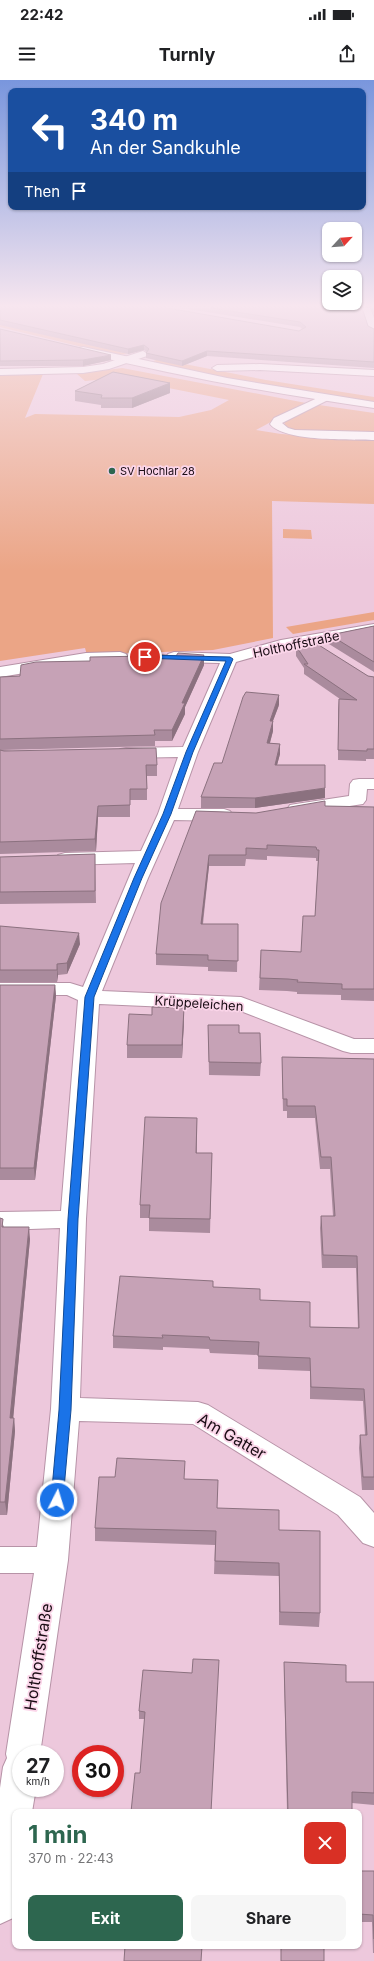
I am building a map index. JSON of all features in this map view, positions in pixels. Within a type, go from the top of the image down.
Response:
[{"type":"street","points":[[312,396],[374,405]]},
{"type":"street","points":[[324,398],[278,420],[276,424],[284,430],[310,434],[374,436]]},
{"type":"street","name":"Holthoffstraße","points":[[24,1745],[52,1560],[65,1410],[73,1219],[89,997],[167,814],[190,752],[230,659],[271,647],[374,629]]},
{"type":"street","points":[[309,640],[328,652]]},
{"type":"street","points":[[0,672],[86,658],[134,657]]},
{"type":"street","points":[[156,657],[230,659]]},
{"type":"street","points":[[113,753],[190,752]]},
{"type":"street","points":[[278,812],[356,800],[359,784],[374,784]]},
{"type":"street","points":[[167,814],[240,816]]},
{"type":"street","points":[[47,859],[148,857]]},
{"type":"street","points":[[0,989],[70,989],[89,997]]},
{"type":"street","name":"Krüppeleichen","points":[[89,997],[241,1004],[351,1046],[374,1046]]},
{"type":"street","points":[[0,1221],[73,1219]]},
{"type":"street","name":"Am Gatter","points":[[65,1410],[198,1413],[349,1506],[374,1534]]},
{"type":"street","points":[[0,1560],[52,1560]]},
{"type":"street","points":[[15,1809],[16,1797]]},
{"type":"street","points":[[0,1905],[12,1826]]},
{"type":"shaded area","points":[[0,396],[34,396],[25,418],[35,414],[179,417],[211,410],[229,400],[208,396],[268,396],[306,403],[256,430],[281,434],[374,440],[374,504],[272,501],[273,638],[213,650],[87,655],[85,648],[0,661]]},
{"type":"shaded area","points":[[330,396],[374,397],[374,403]]},
{"type":"shaded area","points":[[319,405],[374,413],[374,434],[294,430],[284,425],[285,422]]},
{"type":"shaded area","points":[[283,529],[311,530],[312,539],[283,538]]},
{"type":"shaded area","points":[[374,612],[374,620],[293,634],[286,627]]},
{"type":"building","points":[[102,396],[138,396],[132,398],[101,398]]},
{"type":"building","points":[[374,626],[374,662],[330,635]]},
{"type":"building","points":[[314,642],[368,676],[374,677],[374,749],[367,749],[367,751],[338,750],[339,699],[357,700],[304,664],[308,664],[296,646]]},
{"type":"building","points":[[178,653],[204,655],[182,703],[185,703],[172,730],[154,730],[155,735],[0,739],[0,677],[20,676],[21,665],[36,662],[90,661],[90,657],[150,656],[152,654],[176,656]]},
{"type":"building","points":[[246,692],[279,695],[270,721],[273,721],[267,743],[280,744],[275,765],[325,765],[325,788],[255,798],[201,797],[214,763],[222,763],[243,697]]},
{"type":"building","points":[[156,748],[157,765],[146,765],[147,789],[130,789],[130,805],[98,806],[95,839],[0,842],[0,750]]},
{"type":"building","points":[[325,801],[325,806],[374,807],[374,989],[342,989],[342,984],[297,982],[298,980],[260,978],[261,950],[301,952],[303,916],[315,916],[319,850],[317,850],[316,847],[267,845],[267,849],[246,848],[246,855],[209,855],[201,924],[238,924],[238,961],[208,960],[208,955],[156,954],[161,903],[196,811],[256,813]]},
{"type":"building","points":[[95,854],[95,891],[0,892],[0,857]]},
{"type":"building","points":[[0,926],[79,933],[67,963],[57,964],[57,970],[0,970]]},
{"type":"building","points":[[0,985],[55,985],[34,1168],[0,1168]]},
{"type":"building","points":[[152,1007],[184,1008],[182,1045],[127,1045],[129,1014],[152,1015]]},
{"type":"building","points":[[208,1025],[239,1025],[239,1033],[260,1033],[261,1063],[209,1062]]},
{"type":"building","points":[[282,1057],[374,1059],[374,1477],[363,1477],[360,1435],[367,1435],[364,1389],[311,1387],[310,1358],[258,1356],[259,1342],[210,1340],[209,1337],[162,1335],[163,1338],[113,1336],[120,1276],[213,1281],[213,1287],[260,1289],[260,1300],[310,1302],[310,1327],[359,1328],[357,1256],[323,1255],[321,1216],[335,1216],[331,1157],[321,1157],[315,1106],[287,1106],[287,1099],[283,1099]]},
{"type":"building","points":[[145,1117],[197,1118],[196,1153],[212,1153],[210,1219],[149,1218],[150,1205],[140,1205]]},
{"type":"building","points":[[0,1218],[3,1219],[2,1227],[29,1227],[10,1418],[14,1418],[5,1502],[0,1502]]},
{"type":"building","points":[[117,1458],[185,1461],[184,1479],[218,1480],[217,1508],[279,1510],[279,1530],[320,1531],[320,1613],[280,1612],[279,1563],[215,1561],[216,1531],[95,1528],[99,1477],[115,1477]]},
{"type":"building","points":[[193,1659],[219,1660],[211,1809],[131,1809],[135,1773],[140,1773],[145,1712],[139,1711],[143,1670],[192,1673]]},
{"type":"building","points":[[284,1662],[346,1665],[346,1682],[374,1682],[374,1793],[352,1792],[352,1809],[288,1809]]},
{"type":"building","points":[[362,1871],[374,1871],[374,1939],[373,1915],[362,1914]]},
{"type":"building","points":[[125,1949],[202,1949],[201,1961],[124,1961]]},
{"type":"building","points":[[281,1949],[324,1949],[324,1961],[281,1961]]},
{"type":"place","name":"SV Hochlar 28","points":[[112,471]]},
{"type":"route","points":[[57,1500],[65,1410],[73,1219],[89,997],[138,878],[167,814],[190,752],[230,659],[145,657]]}]
